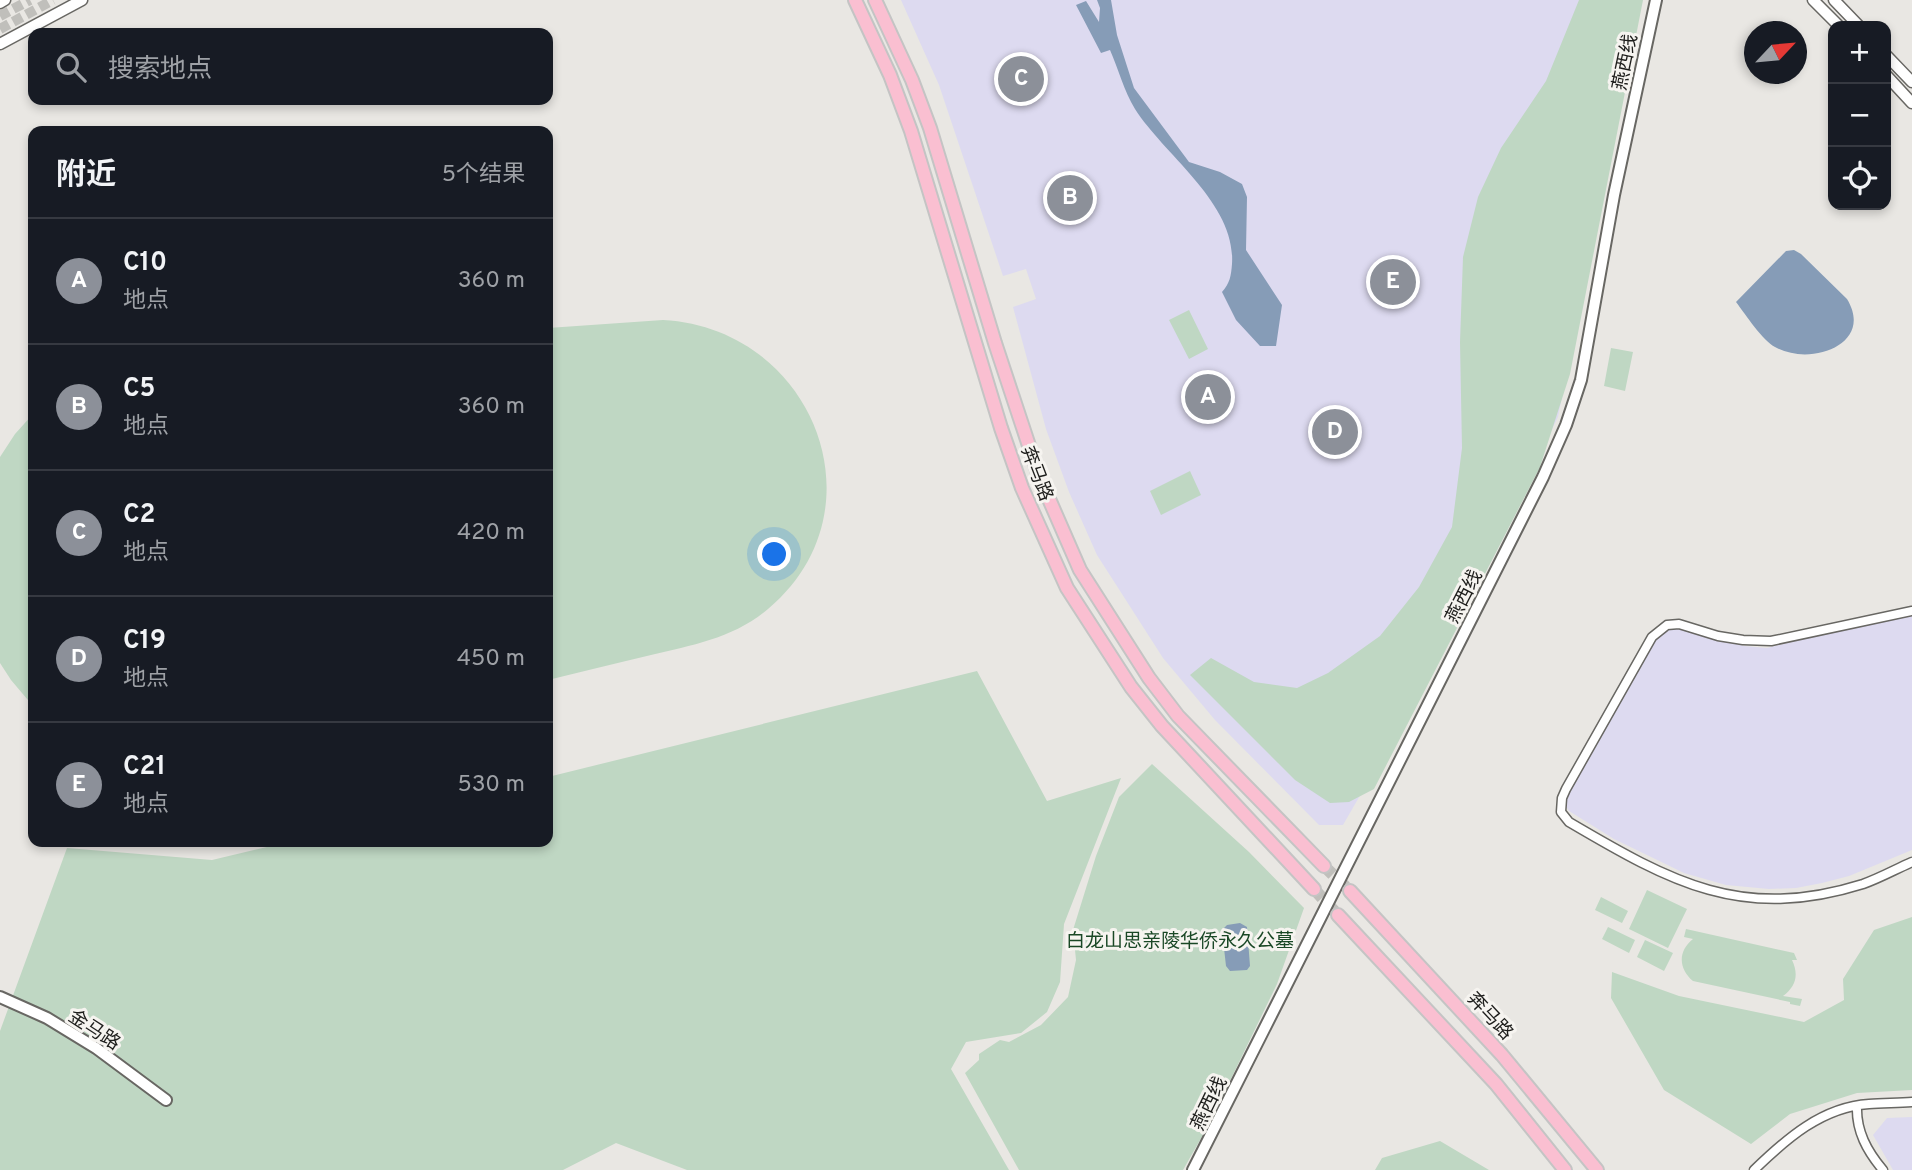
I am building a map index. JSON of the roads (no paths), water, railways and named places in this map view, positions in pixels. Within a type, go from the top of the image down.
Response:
[{"type":"main road","name":"奔马路","points":[[855,0],[890,75],[911,131],[1001,428],[1022,488],[1067,588],[1138,697],[1314,889]]},
{"type":"main road","name":"奔马路","points":[[876,0],[912,79],[930,128],[1021,423],[1056,519],[1080,570],[1121,636],[1178,716],[1324,866]]},
{"type":"main road","name":"燕西线","points":[[1193,1170],[1543,477],[1566,425],[1581,380],[1614,195],[1656,0]]},
{"type":"main road","name":"奔马路","points":[[1350,891],[1502,1055],[1597,1170]]},
{"type":"main road","points":[[1338,915],[1496,1084],[1565,1170]]},
{"type":"main road","name":"金马路","points":[[0,997],[47,1018],[96,1048],[166,1100]]},
{"type":"street","points":[[0,3],[5,0]]},
{"type":"street","points":[[30,28],[82,0]]},
{"type":"street","points":[[1813,0],[1834,21]]},
{"type":"street","points":[[1834,0],[1854,21]]},
{"type":"street","points":[[0,44],[28,29]]},
{"type":"street","points":[[1891,60],[1912,82]]},
{"type":"street","points":[[1891,80],[1912,103]]},
{"type":"street","points":[[1912,611],[1771,641],[1718,636],[1679,624],[1659,629],[1651,637],[1566,789],[1561,812],[1569,822],[1645,865],[1699,888],[1730,896],[1761,900],[1797,900],[1866,883],[1912,862]]},
{"type":"street","points":[[1754,1170],[1779,1146],[1817,1119],[1840,1109],[1857,1105],[1912,1102]]},
{"type":"street","points":[[1857,1105],[1862,1138],[1883,1170]]},
{"type":"water","points":[[1097,0],[1111,0],[1117,35],[1134,88],[1189,162],[1220,172],[1242,184],[1247,197],[1246,250],[1282,305],[1276,346],[1260,346],[1236,320],[1222,292],[1230,279],[1232,264],[1230,242],[1223,221],[1196,181],[1135,109],[1110,50],[1101,53],[1076,5],[1086,1],[1099,22],[1100,8]]},
{"type":"water","points":[[1794,250],[1847,299],[1853,315],[1852,329],[1845,340],[1820,353],[1789,353],[1770,344],[1736,302],[1786,251]]},
{"type":"water","points":[[1240,923],[1247,927],[1250,966],[1247,970],[1230,971],[1226,966],[1222,930],[1227,925]]},
{"type":"tunnel","points":[[0,16],[30,0]]},
{"type":"tunnel","points":[[0,29],[53,0]]},
{"type":"tunnel","points":[[1324,866],[1350,891]]},
{"type":"tunnel","points":[[1314,889],[1338,915]]},
{"type":"place","name":"C2","points":[[1021,79]]},
{"type":"place","name":"C5","points":[[1070,198]]},
{"type":"place","name":"C21","points":[[1393,282]]},
{"type":"place","name":"C10","points":[[1208,397]]},
{"type":"place","name":"C19","points":[[1335,432]]},
{"type":"park label","name":"白龙山思亲陵华侨永久公墓","points":[[1180,940]]}]
